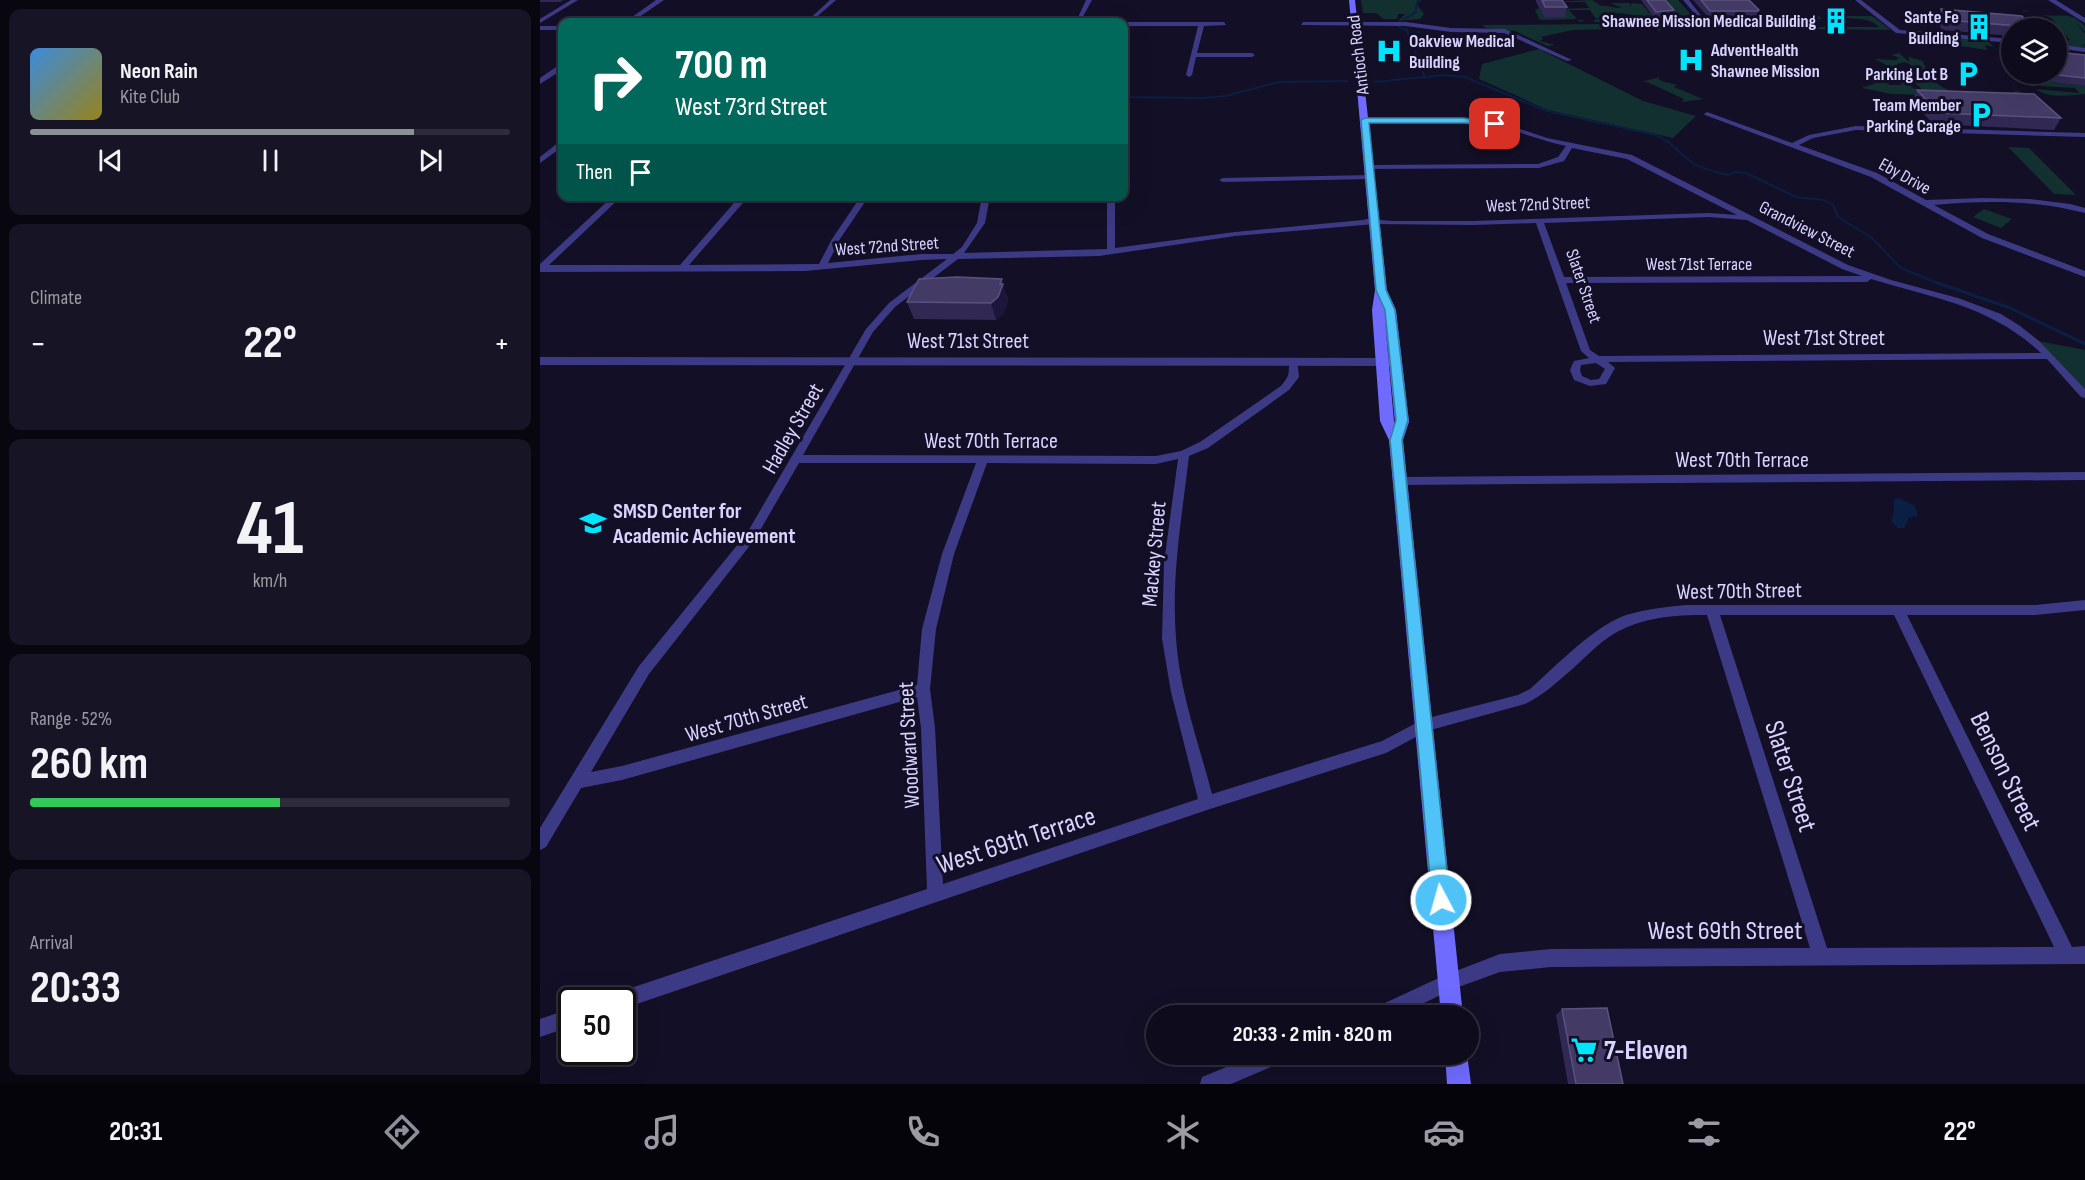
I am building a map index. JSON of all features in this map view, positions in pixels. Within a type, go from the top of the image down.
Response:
[{"type":"main road","name":"Antioch Road","points":[[1352,0],[1381,290],[1378,310],[1381,362],[1387,422],[1396,440],[1451,1005]]},
{"type":"main road","name":"Antioch Road","points":[[1381,290],[1390,310],[1396,362],[1402,422],[1396,440]]},
{"type":"main road","points":[[1457,1065],[1458,1084]]},
{"type":"street","points":[[540,21],[575,0]]},
{"type":"street","points":[[634,18],[661,0]]},
{"type":"street","points":[[813,18],[833,0]]},
{"type":"street","points":[[1080,18],[1089,0]]},
{"type":"street","points":[[1686,0],[1704,21]]},
{"type":"street","points":[[1858,0],[1898,32],[2001,40]]},
{"type":"street","points":[[2051,0],[2085,21]]},
{"type":"street","points":[[1128,24],[1224,24]]},
{"type":"street","points":[[1303,24],[1406,24],[1451,30],[1505,31],[1569,60]]},
{"type":"street","points":[[1189,75],[1201,25]]},
{"type":"street","points":[[540,28],[558,28]]},
{"type":"street","points":[[2067,48],[2085,50]]},
{"type":"street","points":[[1194,55],[1252,55]]},
{"type":"street","points":[[543,78],[558,69]]},
{"type":"street","name":"Eby Drive","points":[[1707,114],[1874,175],[1985,236],[2085,274]]},
{"type":"street","name":"Grandview Street","points":[[1365,120],[1464,120],[1495,124],[1530,135],[1629,157],[1839,264],[1881,280],[1984,310],[2017,328],[2049,356],[2085,395]]},
{"type":"street","points":[[1793,146],[1811,136],[1856,128],[2085,135]]},
{"type":"street","points":[[1369,167],[1539,166],[1561,159],[1571,144]]},
{"type":"street","points":[[540,150],[558,150]]},
{"type":"street","points":[[540,161],[558,150]]},
{"type":"street","points":[[1223,180],[1370,177]]},
{"type":"street","points":[[1924,203],[1953,200],[2066,205],[2083,211]]},
{"type":"street","points":[[540,268],[613,201]]},
{"type":"street","points":[[682,268],[741,201]]},
{"type":"street","points":[[822,267],[836,239],[863,201]]},
{"type":"street","name":"Hadley Street","points":[[540,842],[579,781],[644,670],[669,636],[751,537],[869,332],[892,304],[965,249],[981,223],[985,201]]},
{"type":"street","points":[[1111,201],[1111,252]]},
{"type":"street","name":"West 72nd Street","points":[[1702,215],[1720,208],[1723,204]]},
{"type":"street","name":"West 72nd Street","points":[[540,268],[822,267],[921,257],[955,258],[1111,252],[1235,234],[1374,222],[1702,215],[1750,218]]},
{"type":"street","name":"Slater Street","points":[[1539,220],[1586,351],[1599,359]]},
{"type":"street","points":[[1836,279],[1842,270],[1839,264]]},
{"type":"street","name":"West 71st Terrace","points":[[1562,280],[1881,280]]},
{"type":"street","name":"West 71st Street","points":[[1599,359],[2049,356]]},
{"type":"street","name":"West 71st Street","points":[[540,361],[1396,362]]},
{"type":"street","points":[[1184,454],[1204,445],[1286,387],[1294,377],[1294,362]]},
{"type":"street","name":"West 70th Terrace","points":[[797,459],[1156,459],[1184,454]]},
{"type":"street","name":"Mackey Street","points":[[1184,454],[1170,563],[1169,639],[1178,692],[1207,803]]},
{"type":"street","name":"Woodward Street","points":[[935,894],[928,728],[923,689],[929,629],[937,589],[983,459]]},
{"type":"street","name":"West 70th Terrace","points":[[1400,481],[2085,476]]},
{"type":"street","name":"West 70th Street","points":[[1424,725],[1493,708],[1535,693],[1606,632],[1628,620],[1656,613],[1712,610],[2035,610],[2085,605]]},
{"type":"street","name":"Slater Street","points":[[1712,610],[1821,956]]},
{"type":"street","name":"Benson Street","points":[[1898,610],[2067,955]]},
{"type":"street","name":"West 70th Street","points":[[579,781],[622,773],[923,689]]},
{"type":"street","name":"West 69th Terrace","points":[[636,995],[1160,821],[1207,803],[1386,746],[1424,725]]},
{"type":"street","name":"West 69th Street","points":[[1400,1005],[1449,982],[1500,963],[1551,958],[2085,955]]},
{"type":"street","points":[[540,1028],[558,1022]]},
{"type":"street","points":[[1209,1084],[1255,1065]]},
{"type":"green space","points":[[1361,0],[1422,0],[1416,3],[1424,14],[1420,19],[1398,21],[1405,14],[1398,14],[1397,19],[1384,19],[1376,13],[1363,13]]},
{"type":"green space","points":[[1592,0],[1601,6],[1620,8],[1622,8],[1610,3],[1630,3],[1630,6],[1632,3],[1642,4],[1652,16],[1650,18],[1663,19],[1661,23],[1665,19],[1676,19],[1671,13],[1672,10],[1677,9],[1670,8],[1662,0],[1678,0],[1694,18],[1691,19],[1695,19],[1669,21],[1660,31],[1657,30],[1660,26],[1631,15],[1609,13],[1602,15],[1605,17],[1602,18],[1604,22],[1593,22],[1596,19],[1590,10],[1569,10],[1578,20],[1540,20],[1535,10],[1539,8],[1544,17],[1560,9],[1589,8],[1585,2],[1549,2]]},
{"type":"green space","points":[[1817,15],[1822,19],[1800,20],[1808,28],[1838,26],[1844,29],[1807,29],[1798,20]]},
{"type":"green space","points":[[2044,15],[2070,16],[2085,26],[2085,32],[2074,20],[2085,34],[2085,44],[2081,46],[2085,45],[2085,48],[2067,46],[2067,40],[2070,40],[2067,37],[2067,18],[2051,18]]},
{"type":"green space","points":[[1826,16],[1872,16],[1891,30],[1845,29],[1843,27],[1879,27],[1867,20]]},
{"type":"green space","points":[[1608,24],[1611,29],[1573,30],[1541,37],[1543,39],[1540,41],[1555,45],[1547,46],[1515,31],[1486,28],[1482,25]]},
{"type":"green space","points":[[1912,34],[1987,40],[1994,47],[1985,45],[1987,50],[1947,44],[1946,41],[1914,39]]},
{"type":"green space","points":[[1539,49],[1643,101],[1696,116],[1673,138],[1548,110],[1479,79],[1482,64]]},
{"type":"green space","points":[[1899,53],[1909,62],[1909,57],[1923,61],[1929,75],[1948,90],[1973,94],[2016,92],[2013,90],[2031,95],[1929,95],[1906,76],[1914,76],[1911,65],[1905,62],[1897,64],[1900,72],[1893,66],[1897,72],[1885,75],[1878,72],[1888,66],[1875,59],[1895,60],[1899,58],[1892,55]]},
{"type":"green space","points":[[1660,77],[1658,79],[1677,85],[1674,87],[1703,99],[1682,102],[1684,99],[1647,82],[1641,82]]},
{"type":"green space","points":[[1899,77],[1923,95],[1891,94],[1862,88],[1882,81],[1890,85],[1902,85],[1898,80],[1891,79]]},
{"type":"green space","points":[[2038,86],[2085,86],[2085,94],[2059,96],[2046,94],[2036,89],[2079,93],[2075,88]]},
{"type":"green space","points":[[2008,147],[2029,148],[2076,195],[2054,194]]},
{"type":"green space","points":[[1984,209],[2012,219],[2001,228],[1973,217]]},
{"type":"green space","points":[[2038,341],[2085,350],[2085,389]]},
{"type":"water","points":[[1899,498],[1915,506],[1918,516],[1909,518],[1904,528],[1898,528],[1891,521],[1894,499]]},
{"type":"building","points":[[1542,0],[1562,0],[1567,7],[1545,7]]},
{"type":"building","points":[[1647,0],[1665,0],[1674,10],[1656,12]]},
{"type":"building","points":[[1701,0],[1749,0],[1759,10],[1710,11]]},
{"type":"building","points":[[1941,9],[2022,16],[2023,18],[2001,18],[2001,25],[1947,20]]},
{"type":"building","points":[[2067,53],[2085,55],[2085,78],[2067,76]]},
{"type":"building","points":[[1917,90],[2034,94],[2061,118],[1939,113]]},
{"type":"building","points":[[957,277],[1002,279],[1000,284],[1003,284],[998,297],[991,303],[907,302],[919,279]]},
{"type":"building","name":"7-Eleven","points":[[1607,1008],[1623,1084],[1576,1084],[1562,1009]]},
{"type":"waterway","points":[[1416,9],[1418,0]]},
{"type":"waterway","points":[[1403,20],[1416,12]]},
{"type":"waterway","points":[[1596,19],[1605,18]]},
{"type":"waterway","points":[[1398,26],[1407,32]]},
{"type":"waterway","points":[[1407,32],[1425,77]]},
{"type":"waterway","points":[[1411,33],[1420,32]]},
{"type":"waterway","points":[[1425,77],[1444,75],[1465,77],[1547,111],[1655,135],[1702,167],[1729,175],[1735,172],[1746,173],[1796,197],[1824,200],[1833,205],[1838,217],[1872,238],[1901,268],[1939,284]]},
{"type":"waterway","points":[[1375,82],[1425,77]]},
{"type":"waterway","points":[[1128,97],[1203,98],[1225,96],[1279,82],[1347,81]]},
{"type":"waterway","points":[[1935,282],[2010,308],[2085,344]]},
{"type":"place","name":"Shawnee Mission Medical Building","points":[[1836,21]]},
{"type":"place","name":"Sante Fe Building","points":[[1979,27]]},
{"type":"place","name":"Oakview Medical Building","points":[[1389,51]]},
{"type":"place","name":"AdventHealth Shawnee Mission","points":[[1691,60]]},
{"type":"place","name":"Parking Lot B","points":[[1968,74]]},
{"type":"place","name":"Team Member Parking Carage","points":[[1981,115]]},
{"type":"place","name":"SMSD Center for Academic Achievement","points":[[593,523]]},
{"type":"place","name":"7-Eleven","points":[[1584,1050]]},
{"type":"route","points":[[1441,900],[1396,440],[1402,420],[1390,310],[1381,290],[1365,120],[1464,120],[1495,124]]}]
